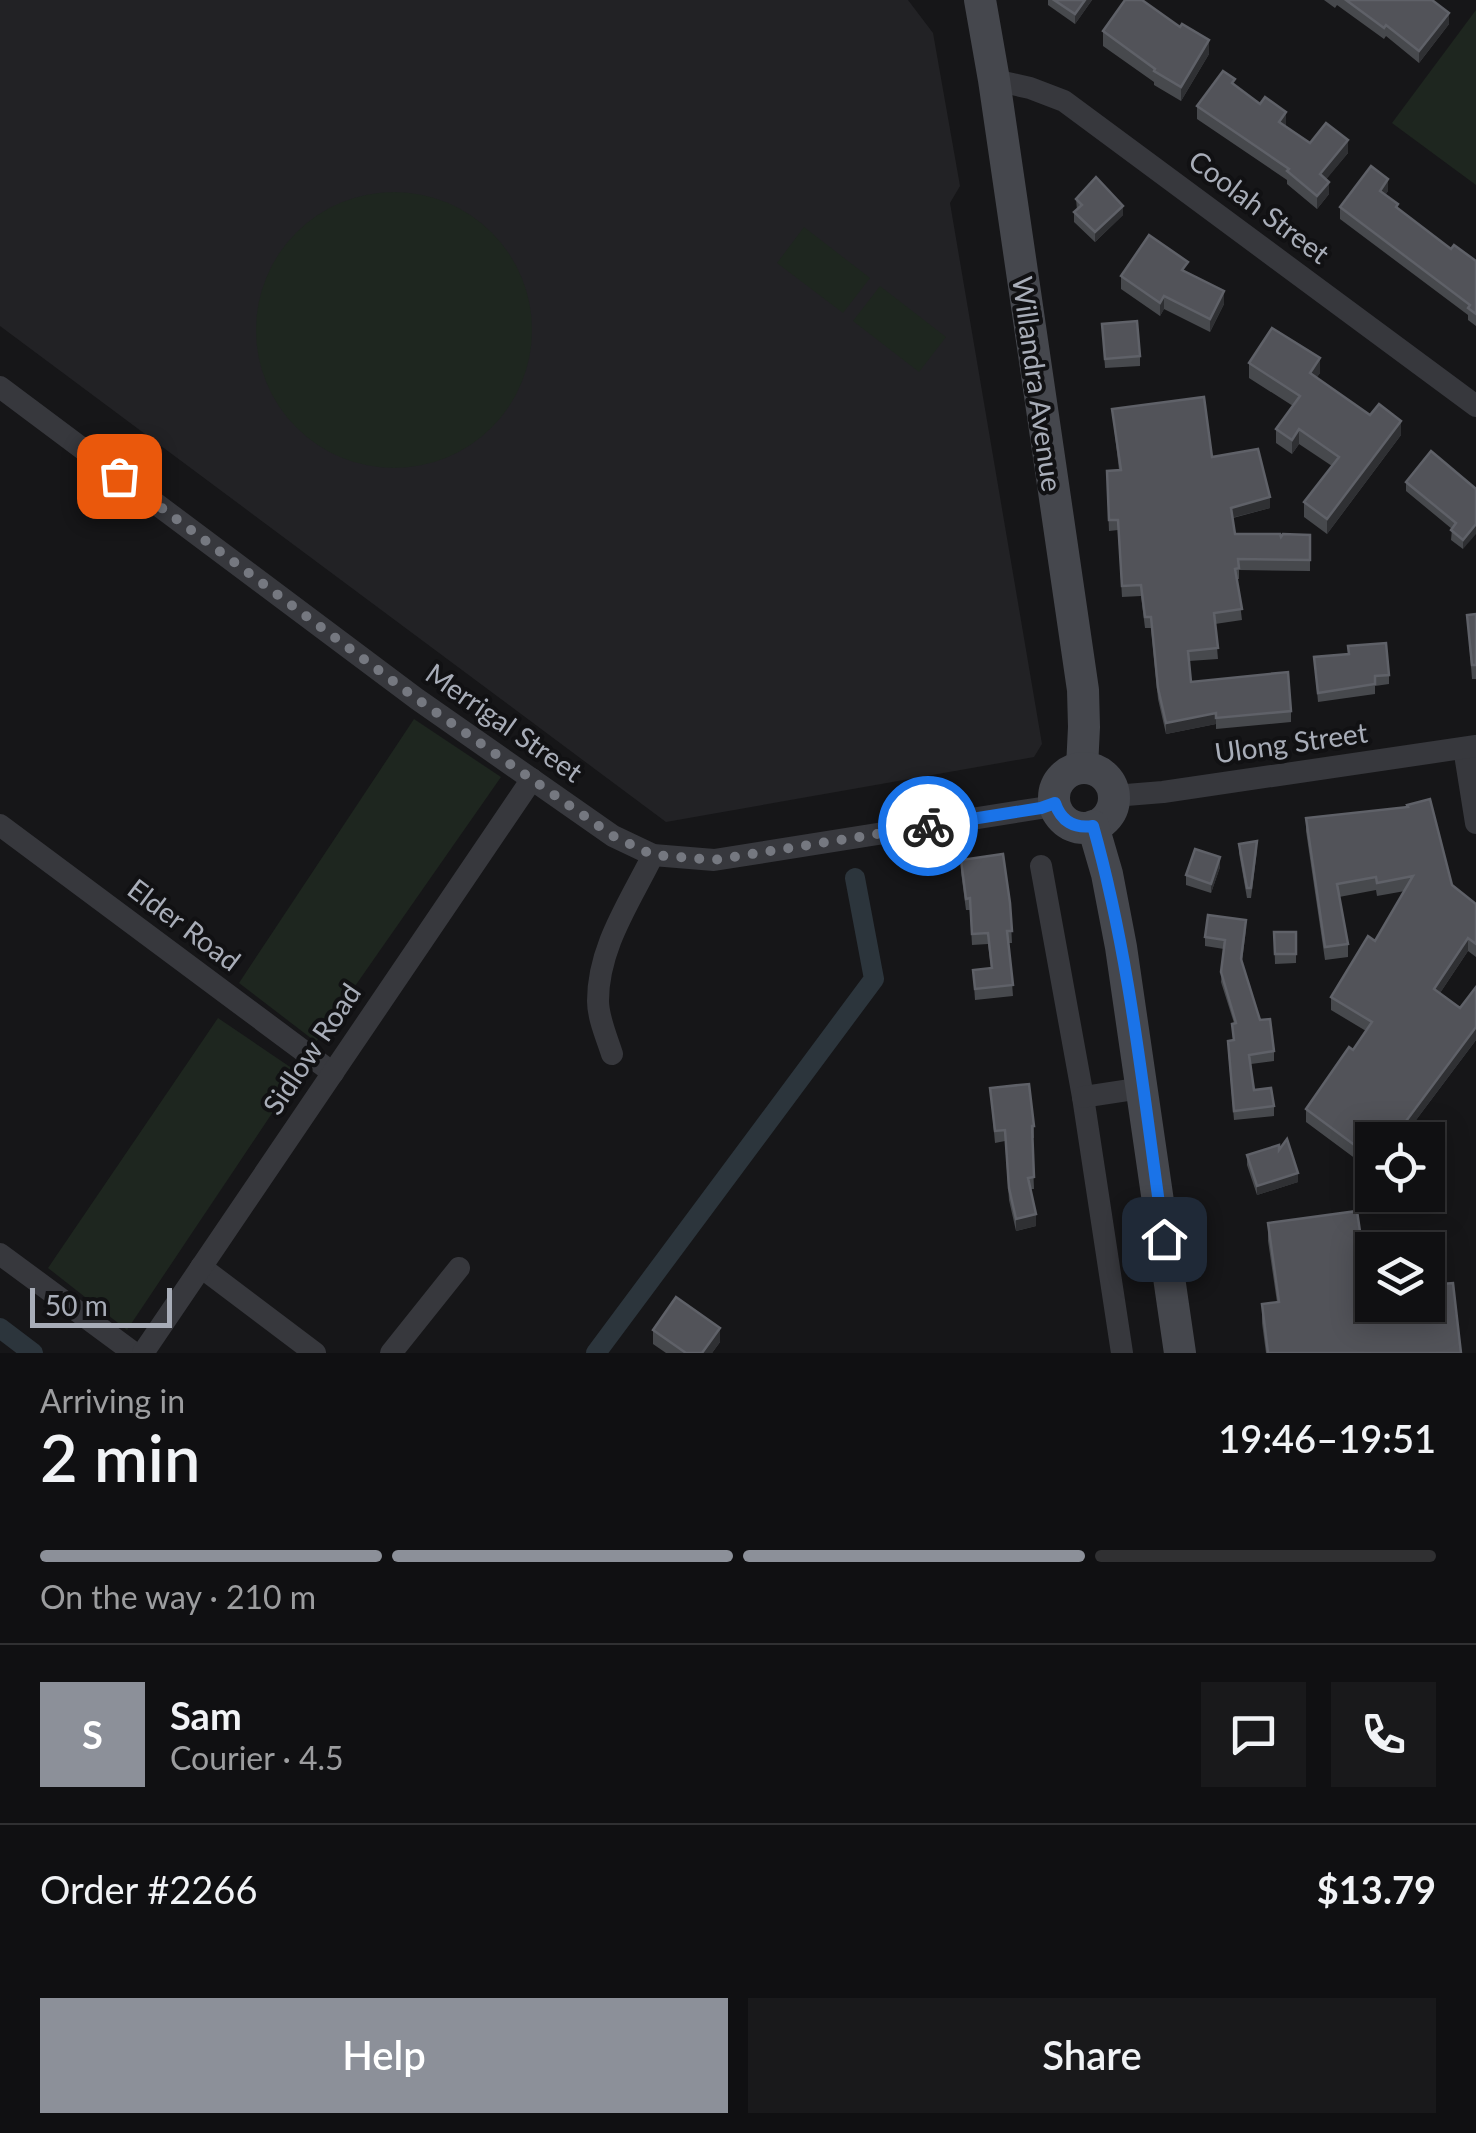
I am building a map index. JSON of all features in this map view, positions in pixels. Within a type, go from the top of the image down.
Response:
[{"type":"street","name":"Willandra Avenue","points":[[980,0],[1083,690],[1082,768]]},
{"type":"street","name":"Coolah Street","points":[[994,80],[1064,101],[1476,406]]},
{"type":"street","name":"Merrigal Street","points":[[0,387],[417,699],[613,836],[653,855],[714,860],[1055,803]]},
{"type":"street","points":[[1470,747],[1476,823]]},
{"type":"street","name":"Ulong Street","points":[[1114,796],[1470,747]]},
{"type":"street","points":[[1082,768],[1094,769],[1104,776],[1114,796],[1108,814],[1093,826],[1078,827],[1061,816],[1055,803],[1056,788],[1068,772],[1082,768]]},
{"type":"street","name":"Sidlow Road","points":[[143,1353],[532,780]]},
{"type":"street","name":"Elder Road","points":[[0,825],[333,1073]]},
{"type":"street","points":[[1093,826],[1115,910],[1180,1353]]},
{"type":"street","points":[[612,1054],[598,1003],[602,967],[614,928],[653,855]]},
{"type":"street","points":[[1041,866],[1083,1097],[1122,1353]]},
{"type":"street","points":[[1083,1097],[1142,1088]]},
{"type":"street","points":[[0,1254],[134,1353]]},
{"type":"street","points":[[201,1268],[315,1353]]},
{"type":"street","points":[[391,1353],[459,1268]]},
{"type":"shaded area","points":[[0,0],[908,0],[933,33],[960,186],[950,203],[1042,744],[1034,757],[666,822],[0,326]]},
{"type":"shaded area","points":[[1476,10],[1476,185],[1392,123]]},
{"type":"shaded area","points":[[394,192],[421,194],[447,202],[492,232],[522,277],[530,303],[530,357],[522,383],[492,428],[447,458],[421,466],[394,468],[367,466],[341,458],[296,428],[266,383],[258,357],[256,330],[258,303],[266,277],[296,232],[341,202],[367,194]]},
{"type":"shaded area","points":[[804,227],[870,278],[843,313],[777,263]]},
{"type":"shaded area","points":[[880,286],[946,337],[919,372],[853,321]]},
{"type":"shaded area","points":[[414,719],[501,777],[316,1042],[239,983]]},
{"type":"shaded area","points":[[218,1018],[299,1073],[127,1330],[48,1268]]},
{"type":"building","points":[[1054,0],[1085,0],[1075,14]]},
{"type":"building","points":[[1125,0],[1142,0],[1180,27],[1182,24],[1209,40],[1181,87],[1103,31]]},
{"type":"building","points":[[1346,0],[1432,0],[1449,13],[1419,51]]},
{"type":"building","points":[[1223,71],[1260,104],[1265,97],[1286,112],[1279,122],[1310,143],[1326,123],[1348,140],[1320,174],[1329,182],[1317,196],[1289,169],[1197,106]]},
{"type":"building","points":[[1371,166],[1388,179],[1380,191],[1398,204],[1396,207],[1451,249],[1454,245],[1476,261],[1476,314],[1468,308],[1470,305],[1340,207]]},
{"type":"building","points":[[1096,177],[1123,206],[1095,232],[1074,212],[1082,205],[1076,199]]},
{"type":"building","points":[[1149,235],[1188,262],[1182,270],[1224,291],[1210,319],[1164,296],[1160,303],[1121,276]]},
{"type":"building","points":[[1137,321],[1140,356],[1105,359],[1102,324]]},
{"type":"building","points":[[1272,328],[1320,358],[1310,373],[1370,415],[1379,404],[1401,421],[1327,519],[1304,502],[1339,457],[1299,429],[1292,440],[1276,429],[1300,396],[1249,363]]},
{"type":"building","points":[[1204,397],[1212,457],[1258,449],[1270,497],[1231,508],[1235,534],[1310,535],[1310,560],[1238,559],[1239,568],[1235,569],[1242,609],[1214,613],[1218,648],[1188,651],[1191,682],[1288,672],[1291,711],[1216,718],[1216,713],[1166,723],[1158,688],[1151,617],[1145,617],[1141,585],[1122,586],[1118,520],[1109,520],[1107,471],[1121,470],[1112,409]]},
{"type":"building","points":[[1431,451],[1476,489],[1476,524],[1463,540],[1451,530],[1456,523],[1406,482]]},
{"type":"building","points":[[1476,614],[1476,665],[1472,665],[1467,615]]},
{"type":"building","points":[[1386,643],[1389,675],[1375,676],[1375,684],[1318,693],[1314,657],[1349,654],[1348,646]]},
{"type":"building","points":[[1430,799],[1452,885],[1476,904],[1476,944],[1468,938],[1434,989],[1460,1008],[1476,987],[1476,1027],[1405,1122],[1355,1122],[1355,1145],[1306,1109],[1349,1047],[1353,1050],[1372,1022],[1331,997],[1368,936],[1375,941],[1413,876],[1377,883],[1376,877],[1337,884],[1348,944],[1325,947],[1306,818]]},
{"type":"building","points":[[1257,841],[1251,888],[1247,888],[1239,844]]},
{"type":"building","points":[[1195,849],[1220,857],[1211,884],[1186,875]]},
{"type":"building","points":[[1003,854],[1010,903],[1012,931],[1007,931],[1013,985],[975,989],[973,970],[992,968],[988,933],[972,934],[970,898],[966,899],[961,860]]},
{"type":"building","points":[[1208,915],[1246,920],[1241,959],[1260,1020],[1270,1019],[1274,1051],[1249,1055],[1254,1090],[1271,1088],[1274,1106],[1234,1111],[1228,1041],[1234,1040],[1232,1024],[1236,1023],[1221,972],[1225,940],[1205,937]]},
{"type":"building","points":[[1274,932],[1296,932],[1296,954],[1275,954]]},
{"type":"building","points":[[1029,1084],[1034,1177],[1028,1178],[1036,1214],[1016,1219],[1009,1188],[1005,1130],[995,1131],[990,1088]]},
{"type":"building","points":[[1287,1139],[1298,1173],[1257,1186],[1247,1155],[1279,1145],[1279,1150]]},
{"type":"building","points":[[1357,1212],[1360,1232],[1355,1232],[1355,1322],[1445,1322],[1445,1284],[1453,1283],[1461,1353],[1268,1353],[1262,1304],[1279,1302],[1268,1223]]},
{"type":"building","points":[[676,1297],[720,1328],[702,1353],[686,1353],[653,1330]]},
{"type":"waterway","points":[[596,1353],[874,979],[855,878]]},
{"type":"waterway","points":[[0,1328],[33,1353]]},
{"type":"way so far","points":[[119,476],[417,699],[613,836],[653,855],[714,860],[928,826]]},
{"type":"route","points":[[928,826],[1055,803],[1069,823],[1093,826],[1121,946],[1164,1239]]}]
